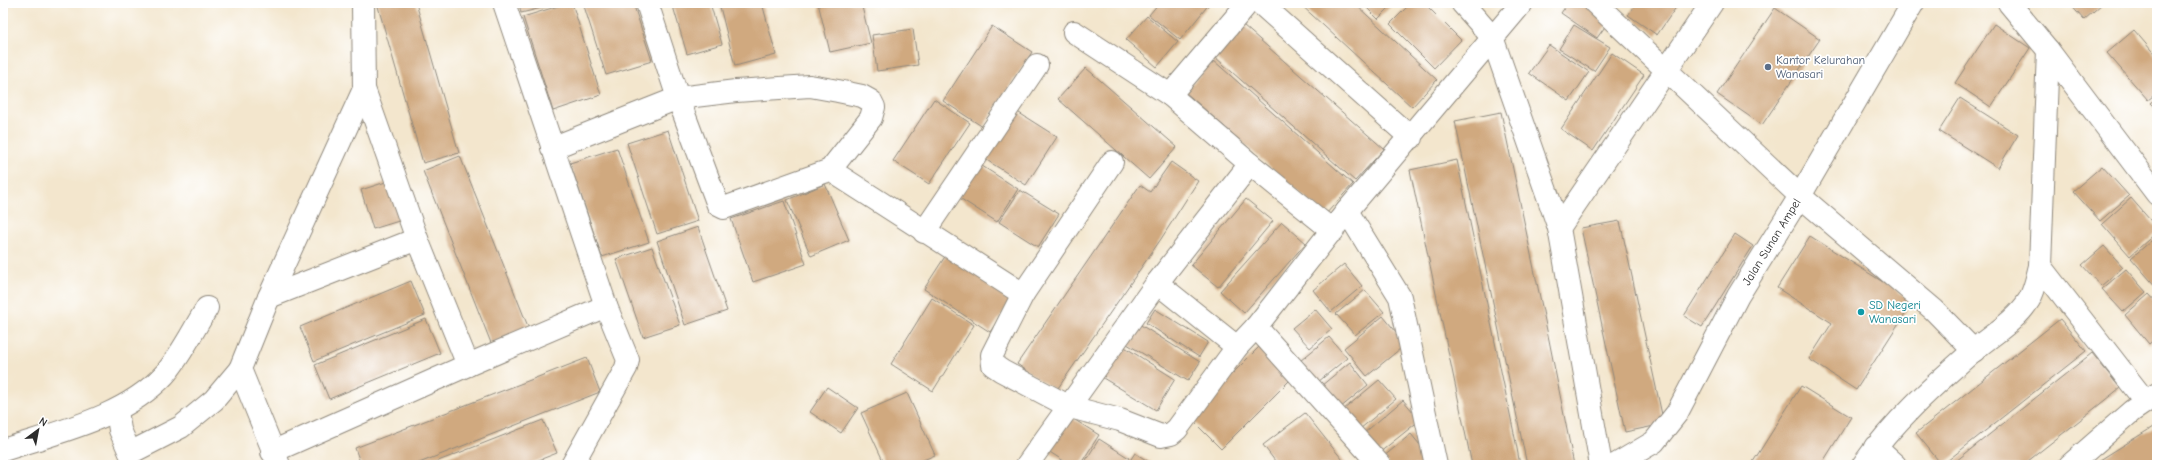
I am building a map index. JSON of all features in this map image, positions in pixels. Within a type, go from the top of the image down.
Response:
[{"type":"street","points":[[363,3],[364,89],[417,239],[468,365]]},
{"type":"street","points":[[504,3],[606,306],[626,354],[628,363],[572,465]]},
{"type":"street","points":[[552,148],[678,98],[810,86],[867,98],[874,105],[871,118],[830,170],[724,208],[718,205],[678,98],[647,3]]},
{"type":"street","points":[[1170,95],[1248,3]]},
{"type":"street","points":[[1260,3],[1411,138]]},
{"type":"street","points":[[1462,3],[1492,37],[1559,228],[1601,465]]},
{"type":"street","points":[[1112,162],[1023,294],[992,355],[994,364],[1002,371],[1070,408],[1114,418],[1161,436],[1166,436],[1178,429],[1237,347],[1256,327],[1348,211],[1411,138],[1492,37],[1522,3]]},
{"type":"street","points":[[1595,3],[1666,72],[1800,196],[1934,310],[1974,350]]},
{"type":"street","points":[[1559,228],[1712,3]]},
{"type":"street","name":"Jalan Sunan Ampel","points":[[1615,465],[1654,442],[1677,414],[1738,296],[1800,196],[1913,3]]},
{"type":"street","points":[[2009,3],[2048,50],[2157,194]]},
{"type":"street","points":[[1074,32],[1170,95],[1250,164],[1333,231]]},
{"type":"street","points":[[1863,465],[1875,447],[1921,398],[2010,320],[2028,301],[2040,266],[2048,50]]},
{"type":"street","points":[[924,232],[1037,65]]},
{"type":"street","points":[[117,411],[120,430],[131,459],[181,427],[214,400],[240,369],[269,297],[364,89]]},
{"type":"street","points":[[1027,465],[1070,408],[1157,284],[1250,164]]},
{"type":"street","points":[[830,170],[924,232],[1023,294]]},
{"type":"street","points":[[1348,211],[1400,297],[1436,465]]},
{"type":"street","points":[[269,297],[417,239]]},
{"type":"street","points":[[2040,266],[2151,397],[2070,465]]},
{"type":"street","points":[[1157,284],[1237,347]]},
{"type":"street","points":[[240,369],[275,458],[468,365],[606,306]]},
{"type":"street","points":[[3,450],[117,411],[135,399],[164,375],[207,308]]},
{"type":"street","points":[[1256,327],[1380,465]]},
{"type":"street","points":[[1875,447],[1895,465]]},
{"type":"building","points":[[377,3],[416,3],[459,153],[423,163]]},
{"type":"building","points":[[519,3],[558,3],[558,4],[521,13]]},
{"type":"building","points":[[572,3],[601,95],[553,111],[523,17]]},
{"type":"building","points":[[583,3],[633,3],[652,61],[606,75]]},
{"type":"building","points":[[672,3],[710,3],[722,44],[687,54]]},
{"type":"building","points":[[719,3],[762,3],[776,55],[735,66]]},
{"type":"building","points":[[818,3],[861,3],[871,43],[830,52]]},
{"type":"building","points":[[1159,3],[1210,3],[1180,40],[1149,15]]},
{"type":"building","points":[[1299,3],[1354,3],[1437,80],[1412,107]]},
{"type":"building","points":[[1362,3],[1394,3],[1378,19]]},
{"type":"building","points":[[1411,3],[1424,3],[1461,40],[1434,68],[1390,24]]},
{"type":"building","points":[[1568,3],[1583,3],[1609,21],[1597,38],[1561,13]]},
{"type":"building","points":[[1637,3],[1679,3],[1657,35],[1628,15]]},
{"type":"building","points":[[2069,3],[2103,3],[2084,20]]},
{"type":"building","name":"Kantor Kelurahan Wanasari","points":[[1775,8],[1820,39],[1762,125],[1717,94]]},
{"type":"building","points":[[1147,16],[1178,42],[1157,67],[1126,40]]},
{"type":"building","points":[[1994,24],[2030,48],[1991,107],[1955,83]]},
{"type":"building","points":[[1243,25],[1384,149],[1355,181],[1215,57]]},
{"type":"building","points":[[1574,25],[1610,47],[1594,71],[1559,49]]},
{"type":"building","points":[[992,26],[1032,52],[983,127],[943,101]]},
{"type":"building","points":[[913,29],[918,65],[877,71],[872,35]]},
{"type":"building","points":[[2134,30],[2157,57],[2157,93],[2148,100],[2107,53]]},
{"type":"building","points":[[1549,45],[1589,72],[1569,101],[1529,73]]},
{"type":"building","points":[[1612,53],[1644,75],[1593,151],[1561,129]]},
{"type":"building","points":[[1213,60],[1353,184],[1325,215],[1185,92]]},
{"type":"building","points":[[1086,68],[1177,147],[1149,179],[1058,99]]},
{"type":"building","points":[[1960,98],[2018,135],[1998,168],[1939,131]]},
{"type":"building","points":[[2157,98],[2157,109],[2151,103]]},
{"type":"building","points":[[934,99],[970,123],[929,184],[893,161]]},
{"type":"building","points":[[1016,111],[1057,137],[1026,185],[985,159]]},
{"type":"building","points":[[1501,112],[1574,465],[1527,465],[1455,121]]},
{"type":"building","points":[[668,130],[698,221],[657,234],[627,143]]},
{"type":"building","points":[[617,148],[649,242],[602,257],[570,163]]},
{"type":"building","points":[[460,156],[529,329],[491,343],[423,171]]},
{"type":"building","points":[[1457,160],[1520,465],[1472,465],[1410,170]]},
{"type":"building","points":[[1171,162],[1198,181],[1161,239],[1056,391],[1017,364],[1140,185],[1150,192]]},
{"type":"building","points":[[979,164],[1018,189],[997,222],[958,197]]},
{"type":"building","points":[[2102,166],[2129,196],[2100,221],[2073,191]]},
{"type":"building","points":[[389,181],[402,220],[373,229],[361,190]]},
{"type":"building","points":[[825,184],[849,240],[811,256],[787,200]]},
{"type":"building","points":[[1020,190],[1059,214],[1038,247],[999,222]]},
{"type":"building","points":[[2131,198],[2157,228],[2157,232],[2130,256],[2102,224]]},
{"type":"building","points":[[1246,199],[1273,221],[1218,287],[1191,265]]},
{"type":"building","points":[[784,201],[806,264],[753,282],[731,219]]},
{"type":"building","points":[[1620,221],[1664,424],[1625,432],[1581,228]]},
{"type":"building","points":[[1282,222],[1306,243],[1244,313],[1220,291]]},
{"type":"building","points":[[698,227],[727,311],[685,325],[657,241]]},
{"type":"building","points":[[1735,234],[1753,246],[1702,327],[1684,316]]},
{"type":"building","name":"SD Negeri Wanasari","points":[[1810,236],[1913,301],[1856,390],[1809,359],[1832,323],[1777,288]]},
{"type":"building","points":[[2157,236],[2157,288],[2131,258]]},
{"type":"building","points":[[2104,246],[2123,267],[2101,286],[2082,265]]},
{"type":"building","points":[[652,247],[680,325],[643,337],[616,259]]},
{"type":"building","points":[[946,255],[1013,298],[990,332],[924,289]]},
{"type":"building","points":[[1344,264],[1362,286],[1331,312],[1313,290]]},
{"type":"building","points":[[2126,269],[2146,292],[2123,312],[2102,289]]},
{"type":"building","points":[[411,281],[425,315],[314,361],[300,327]]},
{"type":"building","points":[[1365,290],[1384,312],[1355,335],[1336,314]]},
{"type":"building","points":[[2149,294],[2157,303],[2157,337],[2149,344],[2125,315]]},
{"type":"building","points":[[932,298],[974,325],[933,391],[891,364]]},
{"type":"building","points":[[1155,309],[1208,342],[1199,357],[1146,323]]},
{"type":"building","points":[[1315,309],[1332,329],[1310,348],[1292,328]]},
{"type":"building","points":[[1383,316],[1406,344],[1367,376],[1344,348]]},
{"type":"building","points":[[426,319],[440,353],[329,399],[315,365]]},
{"type":"building","points":[[2060,319],[2086,351],[1942,465],[1916,433]]},
{"type":"building","points":[[1139,324],[1200,362],[1188,381],[1127,344]]},
{"type":"building","points":[[1329,337],[1347,358],[1318,382],[1300,361]]},
{"type":"building","points":[[1262,344],[1294,376],[1221,449],[1189,417]]},
{"type":"building","points":[[1123,346],[1175,379],[1156,410],[1103,378]]},
{"type":"building","points":[[2092,353],[2120,388],[2080,420],[2023,465],[1951,465]]},
{"type":"building","points":[[587,358],[600,392],[414,465],[361,465],[355,448]]},
{"type":"building","points":[[1350,362],[1368,385],[1340,408],[1321,386]]},
{"type":"building","points":[[1379,380],[1396,399],[1360,429],[1343,410]]},
{"type":"building","points":[[1801,386],[1851,417],[1821,465],[1751,465]]},
{"type":"building","points":[[827,387],[858,408],[841,433],[810,412]]},
{"type":"building","points":[[907,393],[935,455],[912,465],[885,465],[861,413]]},
{"type":"building","points":[[1403,400],[1420,420],[1379,453],[1363,434]]},
{"type":"building","points":[[1305,413],[1347,465],[1278,465],[1263,445]]},
{"type":"building","points":[[1067,415],[1099,435],[1080,465],[1070,465],[1045,449]]},
{"type":"building","points":[[543,420],[557,453],[526,465],[428,465]]},
{"type":"building","points":[[2153,427],[2157,433],[2157,465],[2103,465],[2100,460]]},
{"type":"building","points":[[1411,434],[1434,462],[1430,465],[1390,465],[1383,457]]},
{"type":"building","points":[[1099,439],[1129,458],[1125,465],[1083,465]]},
{"type":"building","points":[[1135,453],[1154,465],[1127,465]]},
{"type":"place","name":"Kantor Kelurahan Wanasari","points":[[1768,67]]},
{"type":"place","name":"SD Negeri Wanasari","points":[[1861,312]]}]
